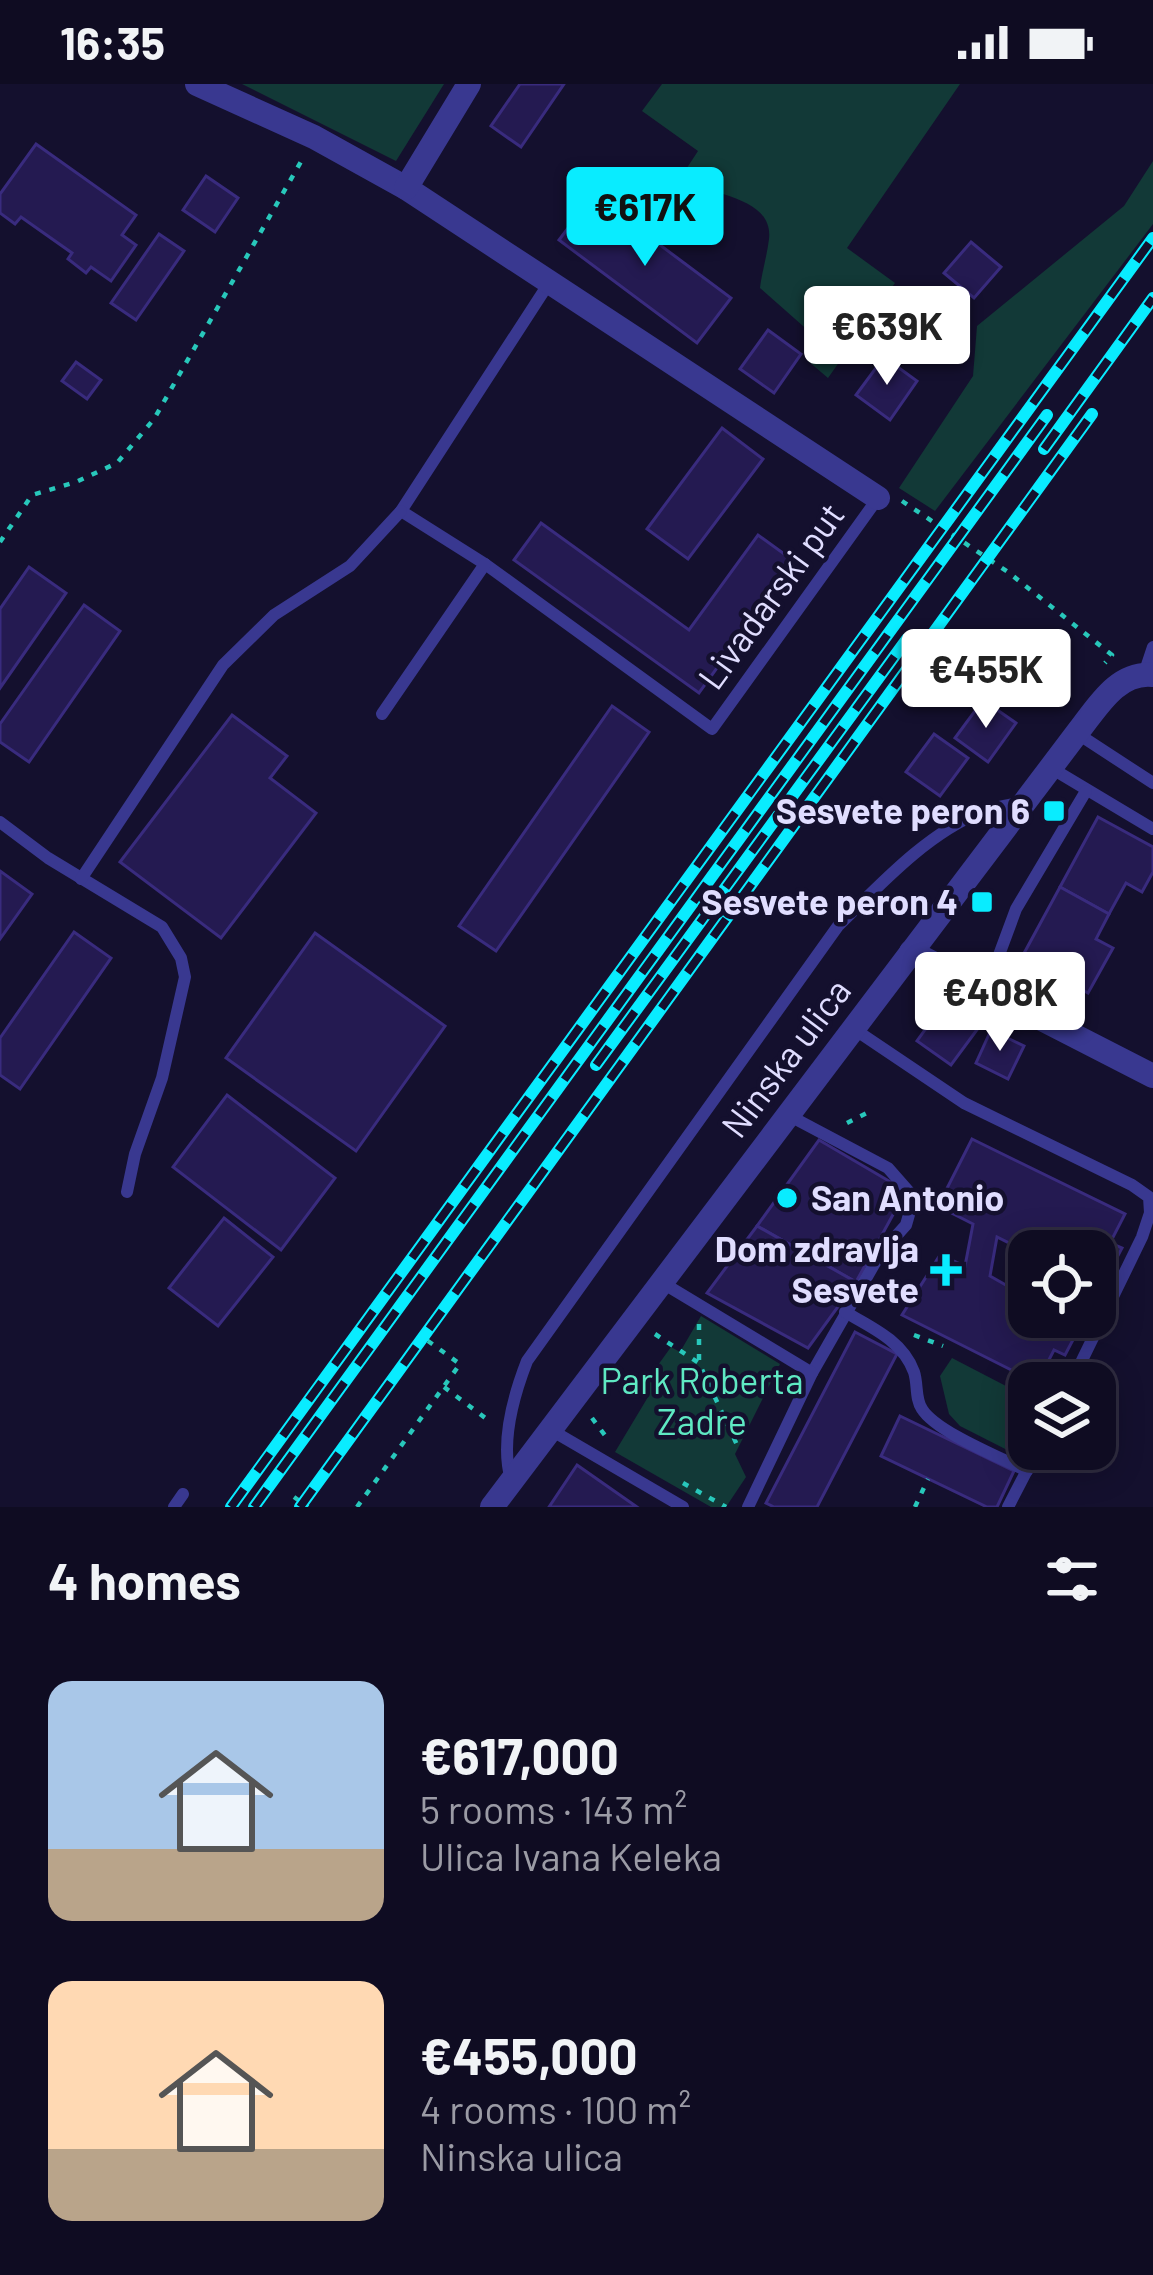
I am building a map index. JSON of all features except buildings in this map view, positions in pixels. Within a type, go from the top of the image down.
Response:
[{"type":"street","points":[[197,84],[314,137],[406,188],[887,497]]},
{"type":"street","points":[[406,188],[469,84]]},
{"type":"street","name":"Ninska ulica","points":[[492,1507],[1050,767],[1120,682],[1148,675]]},
{"type":"street","points":[[911,952],[1153,1076]]},
{"type":"lane","points":[[81,879],[223,665],[274,615],[350,566],[401,511],[550,282]]},
{"type":"lane","name":"Livadarski put","points":[[485,564],[712,729],[887,497]]},
{"type":"lane","points":[[382,714],[485,564],[401,511]]},
{"type":"lane","points":[[1148,675],[1153,647]]},
{"type":"lane","points":[[1077,733],[1153,784]]},
{"type":"lane","points":[[1050,767],[1153,829]]},
{"type":"lane","points":[[986,990],[1016,908],[1086,791]]},
{"type":"lane","points":[[511,1481],[505,1460],[507,1443],[527,1361],[838,926],[876,888],[951,829],[981,812],[1025,801]]},
{"type":"lane","points":[[0,822],[81,879],[162,927],[173,940],[185,977],[162,1078],[127,1192]]},
{"type":"lane","points":[[853,1028],[964,1102],[1149,1197],[1150,1213],[1142,1237],[1081,1362]]},
{"type":"lane","points":[[748,1507],[844,1312],[911,1214],[910,1193],[888,1168],[788,1115]]},
{"type":"lane","points":[[661,1282],[812,1373]]},
{"type":"lane","points":[[844,1312],[899,1348],[914,1371],[920,1408],[936,1423],[1028,1471],[1008,1507]]},
{"type":"lane","points":[[550,1429],[683,1507]]},
{"type":"lane","points":[[174,1507],[183,1494]]},
{"type":"path","points":[[0,542],[32,495],[117,464],[154,419],[308,148]]},
{"type":"path","points":[[887,497],[1008,572],[1112,655],[1101,669]]},
{"type":"path","points":[[686,1318],[700,1324],[698,1363],[738,1447]]},
{"type":"path","points":[[655,1334],[698,1363]]},
{"type":"path","points":[[357,1507],[460,1364],[428,1341],[425,1345]]},
{"type":"path","points":[[444,1387],[492,1423]]},
{"type":"path","points":[[592,1418],[609,1442]]},
{"type":"path","points":[[668,1474],[726,1507]]},
{"type":"path","points":[[914,1507],[928,1479]]},
{"type":"path","points":[[294,1497],[308,1507]]},
{"type":"green space","points":[[242,84],[444,84],[396,161]]},
{"type":"green space","points":[[662,84],[960,84],[847,248],[895,283],[828,378],[808,361],[820,341],[760,288],[769,239],[761,214],[736,199],[679,180],[698,151],[642,111]]},
{"type":"green space","points":[[1153,161],[1153,224],[935,511],[899,488],[973,376],[977,326],[1124,206]]},
{"type":"green space","name":"Park Roberta Zadre","points":[[701,1316],[780,1364],[735,1454],[746,1477],[726,1507],[711,1507],[615,1452],[648,1397],[640,1390],[671,1347],[680,1352]]},
{"type":"green space","points":[[952,1358],[1008,1387],[1008,1450],[960,1426],[949,1414],[940,1376]]},
{"type":"railway","points":[[231,1507],[1153,238]]},
{"type":"railway","points":[[1044,449],[1153,298]]},
{"type":"railway","points":[[300,1507],[1092,414]]},
{"type":"railway","points":[[254,1507],[1047,415]]},
{"type":"railway","points":[[596,1065],[907,639]]},
{"type":"place","name":"Sesvete peron 6","points":[[1054,811]]},
{"type":"place","name":"Sesvete peron 4","points":[[982,902]]},
{"type":"place","name":"San Antonio","points":[[787,1198]]},
{"type":"place","name":"Dom zdravlja Sesvete","points":[[946,1270]]}]
